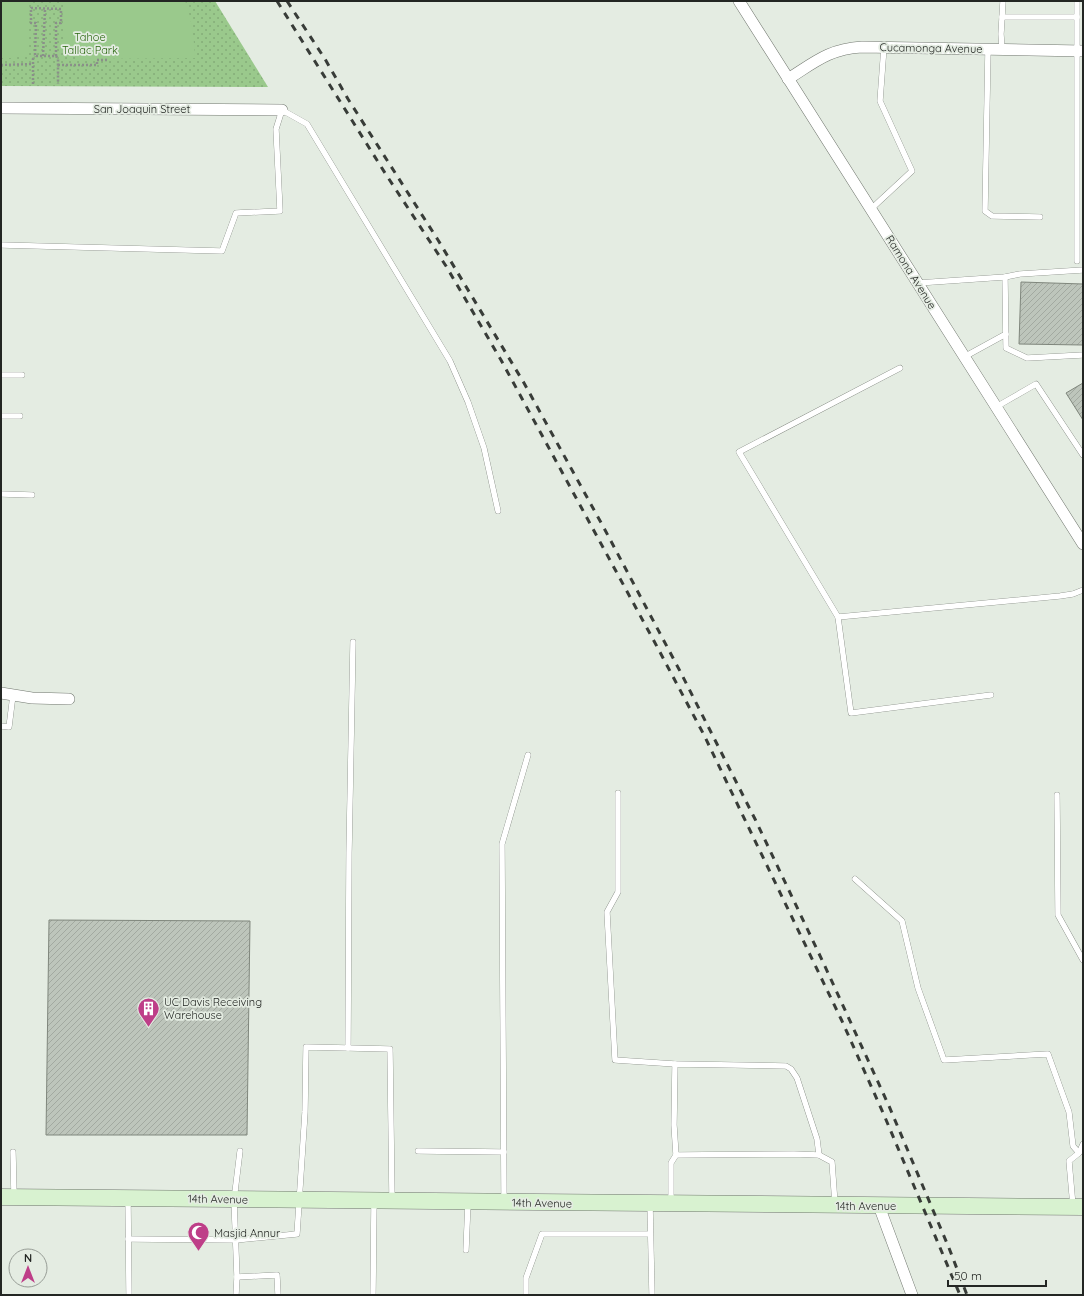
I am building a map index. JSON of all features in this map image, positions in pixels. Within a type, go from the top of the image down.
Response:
[{"type":"main road","name":"14th Avenue","points":[[8,1197],[835,1206],[1078,1207]]},
{"type":"street","name":"Ramona Avenue","points":[[738,1],[1083,544]]},
{"type":"street","name":"Cucamonga Avenue","points":[[788,79],[822,57],[834,52],[855,47],[1080,51]]},
{"type":"street","name":"San Joaquin Street","points":[[1,108],[282,110]]},
{"type":"street","points":[[1,693],[32,698],[69,699]]},
{"type":"street","points":[[880,1206],[912,1295]]},
{"type":"lane","points":[[1002,49],[1003,1]]},
{"type":"lane","points":[[1077,1],[1080,51],[1077,261]]},
{"type":"lane","points":[[1002,17],[1077,18]]},
{"type":"lane","points":[[871,209],[912,171],[880,101],[884,47]]},
{"type":"lane","points":[[988,49],[985,211],[992,216],[1040,217]]},
{"type":"lane","points":[[1,246],[222,251],[236,213],[280,211],[276,129],[282,110],[307,124],[450,362],[468,402],[484,448],[498,511]]},
{"type":"lane","points":[[917,282],[1005,277],[1020,274],[1083,270]]},
{"type":"lane","points":[[1005,277],[1006,348],[1026,358],[1083,355]]},
{"type":"lane","points":[[964,357],[1006,334]]},
{"type":"lane","points":[[900,368],[739,452],[838,617],[851,713],[991,695]]},
{"type":"lane","points":[[1,375],[22,375]]},
{"type":"lane","points":[[996,407],[1036,384],[1083,455]]},
{"type":"lane","points":[[1,416],[20,416]]},
{"type":"lane","points":[[1,494],[32,495]]},
{"type":"lane","points":[[838,617],[1060,596],[1073,594],[1083,590]]},
{"type":"lane","points":[[348,1048],[349,853],[353,642]]},
{"type":"lane","points":[[1,726],[10,727],[13,695]]},
{"type":"lane","points":[[504,1202],[502,844],[528,755]]},
{"type":"lane","points":[[618,794],[618,892],[607,912],[615,1060],[675,1064],[786,1066],[791,1069],[797,1078],[817,1139],[819,1155]]},
{"type":"lane","points":[[1057,796],[1058,915],[1083,960]]},
{"type":"lane","points":[[855,879],[902,921],[918,988],[944,1060],[1048,1054],[1069,1112],[1073,1146],[1079,1153]]},
{"type":"lane","points":[[128,1239],[236,1240],[297,1234],[298,1200],[305,1112],[306,1047],[390,1049],[392,1201]]},
{"type":"lane","points":[[671,1204],[672,1163],[676,1155],[674,1125],[675,1064]]},
{"type":"lane","points":[[1078,1207],[1069,1161],[1079,1153],[1083,1144]]},
{"type":"lane","points":[[236,1295],[237,1276],[234,1200],[240,1151]]},
{"type":"lane","points":[[418,1151],[504,1152]]},
{"type":"lane","points":[[8,1197],[13,1152]]},
{"type":"lane","points":[[676,1155],[819,1155],[832,1162],[835,1206]]},
{"type":"lane","points":[[128,1198],[129,1295]]},
{"type":"lane","points":[[373,1295],[374,1201]]},
{"type":"lane","points":[[466,1250],[468,1202]]},
{"type":"lane","points":[[650,1204],[652,1295]]},
{"type":"lane","points":[[526,1295],[526,1278],[542,1234],[650,1234]]},
{"type":"lane","points":[[237,1276],[277,1275],[278,1295]]},
{"type":"path","points":[[33,84],[33,59],[35,56],[36,23],[31,23],[31,8],[61,9],[61,23],[56,23],[58,84]]},
{"type":"path","points":[[43,56],[45,8]]},
{"type":"path","points":[[35,56],[56,56]]},
{"type":"path","points":[[58,65],[97,65],[97,60],[108,60]]},
{"type":"path","points":[[1,64],[33,64]]},
{"type":"green space","name":"Tahoe Tallac Park","points":[[1,1],[215,1],[268,87],[1,86]]},
{"type":"green space","points":[[1,1],[29,1],[29,41],[27,42],[27,52],[22,57],[12,56],[12,58],[1,58]]},
{"type":"green space","points":[[63,1],[185,1],[192,29],[195,58],[79,59],[79,57],[70,57],[65,52],[65,43],[63,42]]},
{"type":"building","points":[[1021,282],[1083,284],[1083,345],[1019,344]]},
{"type":"building","points":[[1083,383],[1083,420],[1066,393]]},
{"type":"building","name":"UC Davis Receiving Warehouse","points":[[49,920],[250,921],[247,1135],[46,1135]]},
{"type":"railway","points":[[277,1],[385,173],[446,266],[501,360],[704,735],[842,1021],[884,1115],[960,1295]]},
{"type":"railway","points":[[287,1],[438,240],[524,383],[604,528],[681,673],[755,819],[823,962],[889,1106],[949,1248],[967,1295]]},
{"type":"place","name":"UC Davis Receiving Warehouse","points":[[148,1028]]},
{"type":"place","name":"Masjid Annur","points":[[198,1252]]}]
